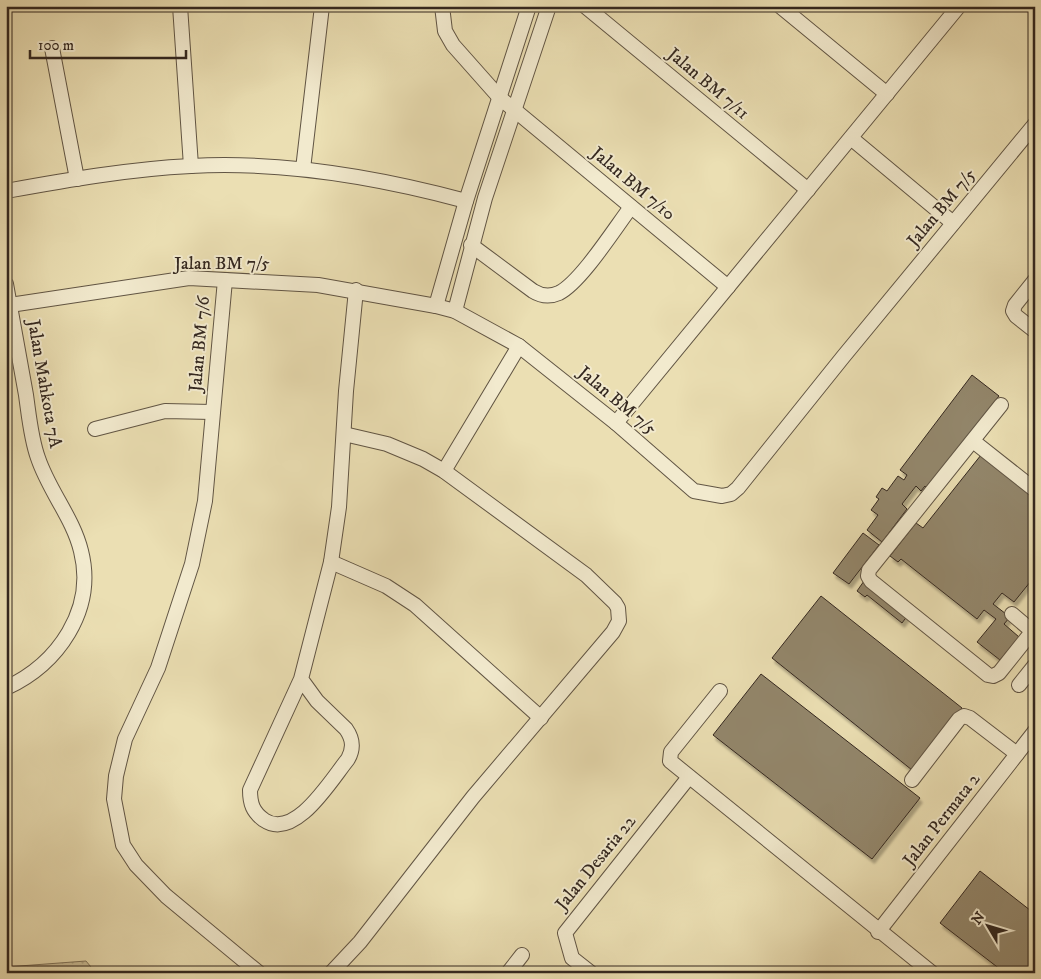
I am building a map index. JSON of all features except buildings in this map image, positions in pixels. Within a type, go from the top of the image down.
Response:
[{"type":"street","points":[[180,6],[191,166]]},
{"type":"street","points":[[303,169],[322,6]]},
{"type":"street","name":"Jalan BM 7/10","points":[[442,6],[445,30],[453,45],[500,98],[728,287]]},
{"type":"street","points":[[436,306],[466,201],[529,6]]},
{"type":"street","points":[[455,311],[471,245],[549,6]]},
{"type":"street","name":"Jalan BM 7/11","points":[[585,6],[808,190]]},
{"type":"street","points":[[780,6],[887,94]]},
{"type":"street","points":[[616,423],[959,6]]},
{"type":"street","points":[[52,48],[77,179]]},
{"type":"street","name":"Jalan BM 7/5","points":[[10,305],[189,278],[318,285],[356,290],[436,306],[455,311],[519,346],[616,423],[694,491],[717,496],[731,494],[738,488],[1035,124]]},
{"type":"street","points":[[850,138],[954,223]]},
{"type":"street","points":[[6,191],[77,179],[191,166],[250,165],[303,169],[414,187],[466,201]]},
{"type":"street","points":[[471,245],[533,292],[543,295],[555,294],[565,289],[584,269],[632,207]]},
{"type":"street","name":"Jalan BM 7/6","points":[[225,280],[204,501],[192,564],[158,668],[125,739],[116,776],[114,799],[123,845],[136,865],[166,896],[259,973]]},
{"type":"street","points":[[1035,280],[1015,305],[1013,311],[1016,316],[1035,331]]},
{"type":"street","name":"Jalan Mahkota 7A","points":[[6,284],[38,458],[73,529],[81,551],[84,579],[83,598],[78,615],[67,636],[49,659],[31,674],[6,688]]},
{"type":"street","points":[[301,680],[317,701],[350,734],[352,747],[348,759],[297,820],[288,824],[274,824],[256,814],[250,803],[250,790],[301,680],[330,562],[339,507],[356,290]]},
{"type":"street","points":[[444,472],[519,346]]},
{"type":"street","points":[[1001,405],[869,570],[868,576],[871,581],[993,676],[998,673],[1034,629],[1012,614]]},
{"type":"street","points":[[95,429],[165,411],[212,412]]},
{"type":"street","points":[[331,973],[360,942],[473,797],[613,632],[618,621],[618,608],[586,576],[444,472],[404,450],[344,434]]},
{"type":"street","points":[[973,441],[1035,490]]},
{"type":"street","points":[[330,562],[386,586],[415,605],[541,718]]},
{"type":"street","points":[[1019,685],[1035,665]]},
{"type":"street","points":[[720,692],[669,755],[670,761],[878,932],[932,973]]},
{"type":"street","points":[[912,780],[959,719],[964,716],[970,718],[1017,754]]},
{"type":"street","name":"Jalan Permata 2","points":[[878,932],[1035,732]]},
{"type":"street","name":"Jalan Desaria 22","points":[[591,973],[572,958],[564,933],[689,777]]},
{"type":"street","points":[[508,973],[522,955]]},
{"type":"shaded area","points":[[86,961],[96,973],[6,973],[6,967]]}]
